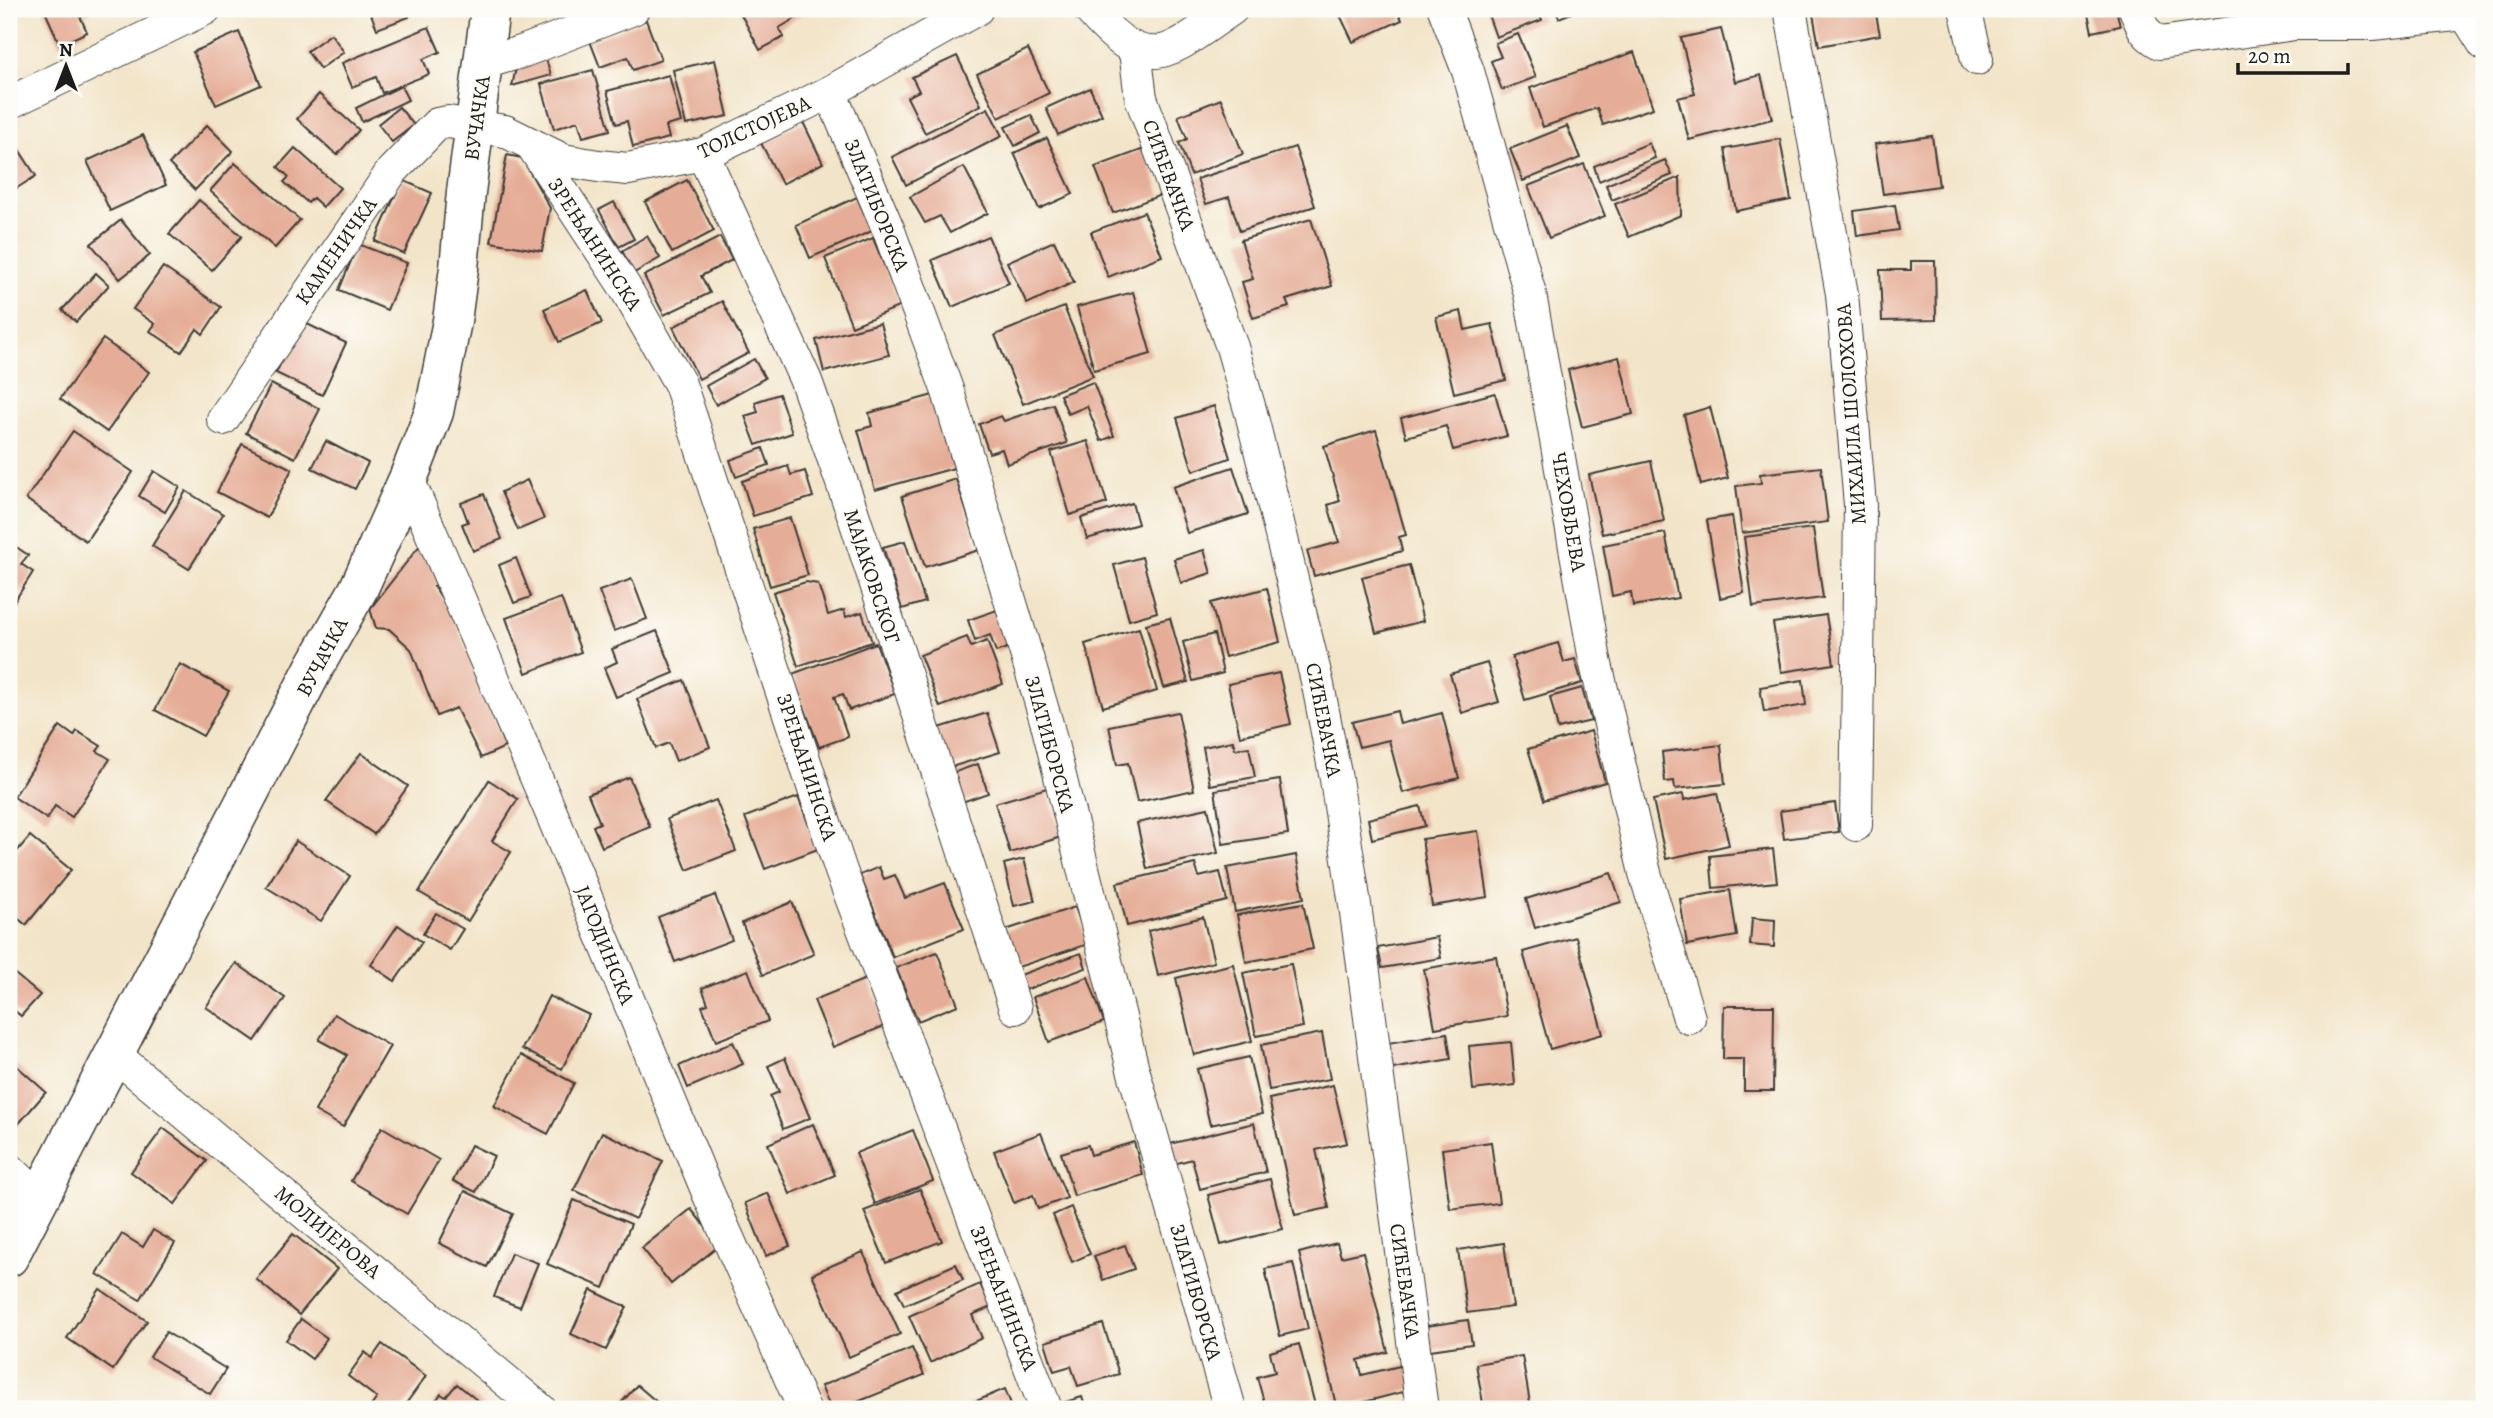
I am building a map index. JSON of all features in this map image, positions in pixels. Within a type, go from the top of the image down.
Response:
[{"type":"street","points":[[9,103],[205,9]]},
{"type":"street","name":"ВУЧАЧКА","points":[[9,1257],[315,666],[358,590],[408,479],[434,412],[452,321],[490,9]]},
{"type":"street","points":[[484,63],[524,51],[633,9]]},
{"type":"street","name":"ТОЛСТОЈЕВА","points":[[476,126],[505,131],[563,160],[628,169],[703,154],[830,92],[977,9]]},
{"type":"street","points":[[1089,9],[1114,37],[1135,51],[1164,52],[1232,9]]},
{"type":"street","name":"ЧЕХОВЉЕВА","points":[[1444,9],[1468,71],[1530,294],[1595,660],[1645,873],[1689,1018]]},
{"type":"street","name":"МИХАИЛА ШОЛОХОВА","points":[[1790,9],[1842,294],[1860,505],[1856,825]]},
{"type":"street","points":[[1965,9],[1977,59]]},
{"type":"street","points":[[2135,9],[2149,37],[2160,43],[2295,24],[2372,24],[2463,11],[2484,44]]},
{"type":"street","name":"СИЋЕВАЧКА","points":[[1135,51],[1141,98],[1232,347],[1251,413],[1318,685],[1336,779],[1355,905],[1422,1409]]},
{"type":"street","name":"ЗЛАТИБОРСКА","points":[[830,92],[889,231],[948,392],[1047,724],[1133,1069],[1230,1409]]},
{"type":"street","name":"КАМЕНИЧКА","points":[[223,419],[392,170],[437,124],[447,122],[476,126]]},
{"type":"street","name":"ЗРЕЊАНИНСКА","points":[[531,144],[623,284],[680,383],[841,871],[1046,1409]]},
{"type":"street","name":"МАЈАКОВСКОГ","points":[[703,154],[806,381],[853,514],[1015,1008]]},
{"type":"street","name":"ЈАГОДИНСКА","points":[[408,479],[553,817],[708,1194],[804,1409]]},
{"type":"street","name":"МОЛИЈЕРОВА","points":[[115,1055],[540,1409]]},
{"type":"street","points":[[9,1169],[39,1196]]},
{"type":"building","points":[[44,9],[97,9],[80,16],[87,32],[60,45]]},
{"type":"building","points":[[369,9],[406,9],[409,17],[377,29]]},
{"type":"building","points":[[738,9],[810,10],[779,28],[784,37],[760,50]]},
{"type":"building","points":[[1337,9],[1397,9],[1402,20],[1353,42]]},
{"type":"building","points":[[1486,9],[1538,9],[1542,20],[1496,37]]},
{"type":"building","points":[[1555,9],[1581,9],[1559,18]]},
{"type":"building","points":[[1812,9],[1875,9],[1880,35],[1819,46]]},
{"type":"building","points":[[2087,9],[2116,9],[2120,26],[2092,32]]},
{"type":"building","points":[[646,20],[661,60],[633,70],[628,57],[600,67],[590,41]]},
{"type":"building","points":[[429,27],[440,52],[423,59],[429,74],[382,93],[376,77],[352,87],[342,63]]},
{"type":"building","points":[[1721,29],[1735,82],[1761,75],[1772,119],[1689,140],[1678,98],[1695,94],[1681,38]]},
{"type":"building","points":[[239,32],[261,85],[216,105],[193,52]]},
{"type":"building","points":[[331,34],[344,52],[320,69],[307,51]]},
{"type":"building","points":[[1518,34],[1536,77],[1502,90],[1491,61],[1501,57],[1495,43]]},
{"type":"building","points":[[1028,49],[1049,93],[999,118],[977,74]]},
{"type":"building","points":[[1634,52],[1653,108],[1603,125],[1597,108],[1543,127],[1530,88]]},
{"type":"building","points":[[957,56],[981,105],[925,133],[907,97],[919,91],[912,77]]},
{"type":"building","points":[[546,59],[551,75],[512,86],[516,68]]},
{"type":"building","points":[[715,60],[728,116],[686,125],[673,70]]},
{"type":"building","points":[[593,70],[610,130],[583,137],[578,121],[554,129],[541,84]]},
{"type":"building","points":[[669,75],[681,122],[666,126],[669,138],[633,147],[627,121],[616,124],[607,91]]},
{"type":"building","points":[[401,86],[408,100],[362,122],[356,108]]},
{"type":"building","points":[[1090,88],[1102,115],[1058,135],[1046,108]]},
{"type":"building","points":[[319,94],[359,130],[337,155],[297,119]]},
{"type":"building","points":[[1221,99],[1243,154],[1191,175],[1179,143],[1187,139],[1178,116]]},
{"type":"building","points":[[399,107],[414,125],[392,142],[378,124]]},
{"type":"building","points":[[988,108],[1002,136],[906,185],[892,157]]},
{"type":"building","points":[[1031,115],[1040,133],[1015,146],[1005,127]]},
{"type":"building","points":[[803,122],[823,163],[782,184],[761,143]]},
{"type":"building","points":[[207,125],[233,151],[195,190],[169,164]]},
{"type":"building","points":[[1567,126],[1580,158],[1523,181],[1510,149]]},
{"type":"building","points":[[143,135],[166,185],[110,211],[87,161]]},
{"type":"building","points":[[1932,136],[1939,186],[1883,194],[1875,144]]},
{"type":"building","points":[[1047,138],[1073,194],[1039,209],[1014,153]]},
{"type":"building","points":[[1780,139],[1791,200],[1736,211],[1725,149]]},
{"type":"building","points":[[1649,143],[1655,158],[1599,181],[1594,166]]},
{"type":"building","points":[[16,145],[36,176],[9,193],[9,149]]},
{"type":"building","points":[[1295,147],[1315,206],[1240,231],[1229,197],[1206,204],[1197,179]]},
{"type":"building","points":[[295,148],[340,188],[323,207],[313,198],[308,203],[284,182],[289,177],[278,167]]},
{"type":"building","points":[[1144,149],[1161,195],[1113,213],[1095,167]]},
{"type":"building","points":[[507,155],[522,158],[550,208],[542,251],[491,242]]},
{"type":"building","points":[[1665,160],[1672,175],[1612,200],[1606,185]]},
{"type":"building","points":[[235,163],[300,220],[275,248],[210,191]]},
{"type":"building","points":[[1584,164],[1605,216],[1549,238],[1528,186]]},
{"type":"building","points":[[964,167],[988,213],[950,233],[940,216],[925,223],[910,197]]},
{"type":"building","points":[[1680,177],[1681,215],[1629,237],[1615,204]]},
{"type":"building","points":[[402,180],[432,193],[404,254],[375,241]]},
{"type":"building","points":[[687,180],[714,231],[672,253],[645,202]]},
{"type":"building","points":[[857,197],[872,231],[810,258],[796,225]]},
{"type":"building","points":[[199,200],[242,236],[212,270],[169,234]]},
{"type":"building","points":[[614,202],[634,239],[619,247],[599,210]]},
{"type":"building","points":[[1895,205],[1899,230],[1857,236],[1854,211]]},
{"type":"building","points":[[1144,212],[1162,256],[1108,277],[1091,232]]},
{"type":"building","points":[[1311,219],[1332,286],[1286,300],[1289,307],[1253,318],[1242,282],[1253,279],[1241,240]]},
{"type":"building","points":[[121,220],[150,255],[120,279],[91,244]]},
{"type":"building","points":[[647,236],[660,258],[634,273],[622,251]]},
{"type":"building","points":[[988,236],[1009,283],[952,307],[932,260]]},
{"type":"building","points":[[720,237],[732,260],[701,276],[710,293],[664,315],[644,276]]},
{"type":"building","points":[[873,238],[901,306],[852,326],[825,258]]},
{"type":"building","points":[[1054,241],[1074,282],[1027,304],[1007,262]]},
{"type":"building","points":[[358,244],[407,263],[387,310],[339,290]]},
{"type":"building","points":[[1911,261],[1935,261],[1936,320],[1882,321],[1880,270],[1911,270]]},
{"type":"building","points":[[163,267],[221,307],[203,334],[197,329],[181,352],[150,331],[155,324],[133,309]]},
{"type":"building","points":[[96,273],[109,285],[76,322],[62,310]]},
{"type":"building","points":[[587,290],[602,323],[559,342],[544,309]]},
{"type":"building","points":[[1133,292],[1151,354],[1094,370],[1077,307]]},
{"type":"building","points":[[722,301],[749,353],[699,379],[673,327]]},
{"type":"building","points":[[1064,307],[1093,376],[1023,404],[995,335]]},
{"type":"building","points":[[1461,311],[1465,330],[1492,324],[1506,380],[1454,393],[1436,317]]},
{"type":"building","points":[[301,321],[346,343],[322,395],[276,373]]},
{"type":"building","points":[[880,323],[889,355],[824,372],[816,340]]},
{"type":"building","points":[[103,339],[149,372],[107,432],[60,399]]},
{"type":"building","points":[[1619,357],[1633,414],[1582,427],[1568,370]]},
{"type":"building","points":[[754,359],[765,378],[716,405],[706,386]]},
{"type":"building","points":[[1093,382],[1114,436],[1101,441],[1087,406],[1068,414],[1060,395]]},
{"type":"building","points":[[271,384],[320,409],[295,458],[246,433]]},
{"type":"building","points":[[1495,393],[1507,436],[1453,450],[1446,426],[1406,437],[1401,418]]},
{"type":"building","points":[[779,394],[792,433],[756,445],[745,416],[758,412],[755,402]]},
{"type":"building","points":[[933,395],[954,468],[875,490],[858,430],[872,426],[869,413]]},
{"type":"building","points":[[1053,404],[1067,443],[1007,464],[1002,449],[989,453],[979,424],[1001,416],[1004,421]]},
{"type":"building","points":[[1214,406],[1230,458],[1193,471],[1177,418]]},
{"type":"building","points":[[1710,407],[1728,478],[1701,485],[1684,415]]},
{"type":"building","points":[[1376,430],[1406,535],[1399,537],[1402,551],[1314,576],[1307,551],[1339,542],[1328,505],[1340,501],[1324,446]]},
{"type":"building","points":[[73,431],[133,472],[86,541],[26,499]]},
{"type":"building","points":[[326,441],[368,463],[355,489],[312,468]]},
{"type":"building","points":[[1088,441],[1107,503],[1070,515],[1051,452]]},
{"type":"building","points":[[242,444],[292,469],[267,518],[217,492]]},
{"type":"building","points":[[763,448],[769,465],[736,477],[730,460]]},
{"type":"building","points":[[1651,461],[1664,521],[1602,534],[1589,475]]},
{"type":"building","points":[[788,466],[791,475],[805,471],[813,497],[753,516],[742,481]]},
{"type":"building","points":[[1233,467],[1248,514],[1187,533],[1173,487]]},
{"type":"building","points":[[1821,467],[1828,522],[1742,533],[1736,486],[1761,483],[1760,474]]},
{"type":"building","points":[[154,471],[180,487],[165,512],[139,496]]},
{"type":"building","points":[[956,479],[979,550],[925,567],[902,496]]},
{"type":"building","points":[[527,480],[544,519],[518,530],[501,492]]},
{"type":"building","points":[[186,491],[223,514],[189,569],[152,546]]},
{"type":"building","points":[[484,494],[502,539],[473,551],[462,524],[468,522],[461,503]]},
{"type":"building","points":[[1132,503],[1138,524],[1087,539],[1081,518]]},
{"type":"building","points":[[1732,516],[1744,593],[1720,598],[1707,520]]},
{"type":"building","points":[[790,518],[808,575],[770,586],[753,529]]},
{"type":"building","points":[[1813,528],[1823,598],[1753,607],[1744,537]]},
{"type":"building","points":[[1665,533],[1678,598],[1633,606],[1631,592],[1612,596],[1603,545]]},
{"type":"building","points":[[905,541],[925,602],[902,609],[883,547]]},
{"type":"building","points":[[9,542],[28,555],[21,564],[33,572],[9,610]]},
{"type":"building","points":[[420,545],[441,583],[434,586],[453,616],[505,747],[481,758],[456,708],[437,716],[411,649],[389,629],[376,628],[370,609]]},
{"type":"building","points":[[1204,550],[1211,573],[1181,583],[1174,559]]},
{"type":"building","points":[[1142,557],[1157,612],[1129,620],[1114,565]]},
{"type":"building","points":[[516,558],[531,597],[514,603],[499,565]]},
{"type":"building","points":[[1409,565],[1423,621],[1376,633],[1362,577]]},
{"type":"building","points":[[632,579],[647,619],[614,631],[599,591]]},
{"type":"building","points":[[806,582],[818,584],[828,615],[844,610],[846,617],[862,612],[872,642],[798,666],[773,592]]},
{"type":"building","points":[[1267,588],[1280,642],[1225,657],[1211,603]]},
{"type":"building","points":[[561,598],[581,652],[526,673],[506,618]]},
{"type":"building","points":[[1000,609],[1013,646],[996,652],[990,635],[975,641],[968,620]]},
{"type":"building","points":[[1826,615],[1834,664],[1781,672],[1773,623]]},
{"type":"building","points":[[1170,618],[1188,682],[1164,688],[1146,624]]},
{"type":"building","points":[[1139,628],[1157,691],[1103,707],[1085,644]]},
{"type":"building","points":[[657,631],[674,673],[616,697],[604,668],[617,662],[612,649]]},
{"type":"building","points":[[1214,634],[1223,673],[1193,681],[1183,642]]},
{"type":"building","points":[[967,637],[971,647],[987,641],[1003,684],[940,707],[920,655]]},
{"type":"building","points":[[876,643],[895,694],[849,710],[843,694],[834,697],[848,737],[819,747],[792,674]]},
{"type":"building","points":[[1558,643],[1564,662],[1575,659],[1582,683],[1525,700],[1512,657]]},
{"type":"building","points":[[1487,663],[1499,702],[1462,713],[1450,674]]},
{"type":"building","points":[[180,664],[229,691],[203,736],[155,710]]},
{"type":"building","points":[[1279,673],[1291,724],[1240,736],[1228,684]]},
{"type":"building","points":[[684,680],[710,747],[676,761],[669,743],[656,748],[637,699]]},
{"type":"building","points":[[1803,680],[1806,705],[1764,712],[1760,687]]},
{"type":"building","points":[[1582,688],[1591,721],[1558,729],[1550,697]]},
{"type":"building","points":[[1397,711],[1400,724],[1442,713],[1459,778],[1403,793],[1389,740],[1359,747],[1352,722]]},
{"type":"building","points":[[1178,712],[1194,790],[1137,802],[1128,763],[1117,765],[1109,726]]},
{"type":"building","points":[[987,713],[1000,752],[948,768],[936,729]]},
{"type":"building","points":[[60,726],[74,736],[77,731],[101,746],[97,751],[110,759],[72,817],[55,806],[47,819],[14,797]]},
{"type":"building","points":[[1591,731],[1605,782],[1544,800],[1528,749]]},
{"type":"building","points":[[1233,741],[1235,749],[1249,747],[1255,777],[1210,785],[1203,747]]},
{"type":"building","points":[[1721,745],[1725,784],[1675,789],[1674,781],[1665,782],[1662,752]]},
{"type":"building","points":[[361,753],[408,786],[374,834],[326,801]]},
{"type":"building","points":[[978,764],[988,793],[962,802],[952,773]]},
{"type":"building","points":[[629,777],[650,827],[602,847],[593,826],[600,823],[588,794]]},
{"type":"building","points":[[489,780],[518,799],[492,841],[511,852],[468,921],[419,892]]},
{"type":"building","points":[[1280,780],[1288,834],[1223,844],[1215,790]]},
{"type":"building","points":[[1047,788],[1061,837],[1010,853],[995,803]]},
{"type":"building","points":[[1717,793],[1729,845],[1666,859],[1653,800],[1683,794],[1684,800]]},
{"type":"building","points":[[798,797],[818,849],[765,869],[745,817]]},
{"type":"building","points":[[716,800],[736,851],[687,870],[667,819]]},
{"type":"building","points":[[1835,803],[1839,832],[1784,839],[1780,811]]},
{"type":"building","points":[[1420,806],[1425,826],[1372,839],[1368,819]]},
{"type":"building","points":[[1208,808],[1218,853],[1147,869],[1137,823]]},
{"type":"building","points":[[1478,831],[1488,897],[1432,906],[1422,839]]},
{"type":"building","points":[[30,836],[71,870],[26,925],[9,911],[9,861]]},
{"type":"building","points":[[296,841],[350,876],[321,921],[266,887]]},
{"type":"building","points":[[1773,849],[1777,882],[1713,888],[1710,856]]},
{"type":"building","points":[[1296,855],[1304,898],[1235,912],[1227,868]]},
{"type":"building","points":[[1024,859],[1035,901],[1014,906],[1004,864]]},
{"type":"building","points":[[1195,864],[1199,877],[1220,872],[1227,901],[1127,926],[1117,883]]},
{"type":"building","points":[[879,867],[884,879],[895,875],[905,898],[945,883],[964,929],[893,957],[860,875]]},
{"type":"building","points":[[1611,873],[1621,902],[1535,928],[1526,899]]},
{"type":"building","points":[[1730,890],[1737,936],[1687,945],[1680,899]]},
{"type":"building","points":[[715,895],[732,940],[675,962],[658,917]]},
{"type":"building","points":[[792,902],[814,954],[763,975],[742,923]]},
{"type":"building","points":[[1303,903],[1313,949],[1246,962],[1237,915]]},
{"type":"building","points":[[1075,907],[1088,944],[1018,967],[1006,930]]},
{"type":"building","points":[[436,913],[463,929],[450,950],[423,934]]},
{"type":"building","points":[[1203,917],[1214,962],[1158,976],[1148,931]]},
{"type":"building","points":[[1752,918],[1775,920],[1774,947],[1750,945]]},
{"type":"building","points":[[398,925],[422,942],[395,981],[371,965]]},
{"type":"building","points":[[1437,937],[1441,958],[1382,968],[1378,948]]},
{"type":"building","points":[[1576,937],[1603,1034],[1550,1049],[1523,952]]},
{"type":"building","points":[[937,952],[958,1005],[918,1021],[896,968]]},
{"type":"building","points":[[1081,953],[1086,968],[1025,990],[1020,975]]},
{"type":"building","points":[[1496,956],[1507,1016],[1435,1028],[1424,969]]},
{"type":"building","points":[[236,963],[285,998],[255,1041],[206,1007]]},
{"type":"building","points":[[1233,964],[1252,1041],[1194,1055],[1176,978]]},
{"type":"building","points":[[1291,964],[1303,1027],[1256,1036],[1243,973]]},
{"type":"building","points":[[9,969],[40,995],[21,1016],[9,1006]]},
{"type":"building","points":[[748,970],[768,1021],[716,1041],[702,1006],[708,1004],[702,988]]},
{"type":"building","points":[[1088,977],[1104,1022],[1049,1042],[1033,997]]},
{"type":"building","points":[[868,978],[887,1025],[833,1047],[814,1000]]},
{"type":"building","points":[[549,996],[589,1015],[562,1069],[522,1049]]},
{"type":"building","points":[[1724,1006],[1774,1006],[1773,1091],[1744,1091],[1744,1059],[1723,1059]]},
{"type":"building","points":[[334,1014],[390,1046],[343,1127],[315,1111],[347,1055],[319,1040]]},
{"type":"building","points":[[1322,1033],[1330,1079],[1269,1090],[1261,1045]]},
{"type":"building","points":[[1447,1033],[1451,1059],[1392,1069],[1388,1043]]},
{"type":"building","points":[[733,1042],[743,1064],[688,1088],[679,1066]]},
{"type":"building","points":[[1511,1042],[1515,1085],[1473,1090],[1469,1046]]},
{"type":"building","points":[[521,1055],[574,1083],[548,1134],[494,1106]]},
{"type":"building","points":[[1249,1057],[1262,1114],[1210,1125],[1197,1069]]},
{"type":"building","points":[[785,1058],[810,1118],[783,1129],[770,1096],[779,1092],[768,1066]]},
{"type":"building","points":[[9,1059],[46,1092],[9,1135]]},
{"type":"building","points":[[1333,1085],[1347,1143],[1316,1150],[1329,1208],[1295,1215],[1269,1099]]},
{"type":"building","points":[[1254,1123],[1266,1172],[1200,1189],[1192,1159],[1174,1164],[1170,1144]]},
{"type":"building","points":[[813,1124],[835,1175],[790,1194],[768,1144]]},
{"type":"building","points":[[382,1127],[439,1160],[407,1214],[351,1181]]},
{"type":"building","points":[[163,1128],[207,1161],[175,1204],[131,1172]]},
{"type":"building","points":[[913,1130],[933,1181],[875,1204],[856,1153]]},
{"type":"building","points":[[602,1132],[663,1161],[635,1219],[574,1190]]},
{"type":"building","points":[[1041,1133],[1067,1198],[1038,1209],[1033,1195],[1014,1203],[994,1151]]},
{"type":"building","points":[[1134,1142],[1143,1175],[1074,1196],[1061,1153],[1088,1145],[1091,1155]]},
{"type":"building","points":[[1491,1142],[1499,1203],[1450,1209],[1442,1149]]},
{"type":"building","points":[[471,1145],[494,1156],[476,1192],[453,1181]]},
{"type":"building","points":[[1270,1179],[1283,1229],[1221,1245],[1208,1195]]},
{"type":"building","points":[[920,1189],[942,1241],[886,1263],[864,1211]]},
{"type":"building","points":[[465,1191],[513,1214],[487,1267],[439,1243]]},
{"type":"building","points":[[768,1193],[790,1246],[766,1256],[745,1203]]},
{"type":"building","points":[[574,1200],[631,1224],[604,1288],[547,1264]]},
{"type":"building","points":[[1071,1207],[1090,1254],[1072,1262],[1053,1215]]},
{"type":"building","points":[[691,1209],[720,1245],[671,1284],[642,1248]]},
{"type":"building","points":[[153,1230],[175,1243],[140,1300],[97,1274],[122,1234],[143,1247]]},
{"type":"building","points":[[293,1234],[337,1269],[299,1315],[256,1279]]},
{"type":"building","points":[[1337,1243],[1341,1257],[1363,1252],[1388,1352],[1358,1360],[1362,1375],[1408,1364],[1414,1389],[1337,1409],[1299,1253]]},
{"type":"building","points":[[1504,1243],[1513,1307],[1467,1313],[1458,1250]]},
{"type":"building","points":[[1125,1245],[1134,1269],[1103,1280],[1094,1256]]},
{"type":"building","points":[[863,1252],[900,1334],[849,1357],[812,1274]]},
{"type":"building","points":[[511,1253],[538,1263],[520,1307],[494,1297]]},
{"type":"building","points":[[1293,1263],[1308,1329],[1280,1336],[1265,1269]]},
{"type":"building","points":[[956,1264],[963,1280],[904,1305],[897,1290]]},
{"type":"building","points":[[980,1284],[991,1307],[972,1315],[982,1338],[930,1363],[909,1316]]},
{"type":"building","points":[[100,1289],[147,1321],[113,1370],[67,1338]]},
{"type":"building","points":[[591,1290],[627,1307],[606,1350],[571,1334]]},
{"type":"building","points":[[301,1319],[327,1338],[312,1359],[286,1340]]},
{"type":"building","points":[[1468,1320],[1472,1344],[1430,1350],[1426,1326]]},
{"type":"building","points":[[1103,1324],[1119,1374],[1078,1386],[1071,1366],[1054,1371],[1045,1342]]},
{"type":"building","points":[[166,1332],[226,1369],[210,1394],[150,1357]]},
{"type":"building","points":[[382,1344],[426,1376],[402,1409],[369,1409],[377,1398],[348,1376],[365,1352],[372,1358]]},
{"type":"building","points":[[1299,1344],[1316,1409],[1258,1409],[1257,1404],[1264,1402],[1257,1377],[1275,1372],[1270,1352]]},
{"type":"building","points":[[912,1348],[924,1375],[840,1409],[831,1409],[821,1386]]},
{"type":"building","points":[[1522,1356],[1531,1409],[1484,1409],[1476,1364]]},
{"type":"building","points":[[457,1384],[488,1409],[429,1409],[441,1394],[446,1397]]},
{"type":"building","points":[[637,1385],[665,1409],[616,1409]]},
{"type":"building","points":[[1005,1389],[1013,1409],[957,1409]]},
{"type":"building","points":[[1082,1397],[1086,1409],[1064,1409],[1062,1403]]}]
